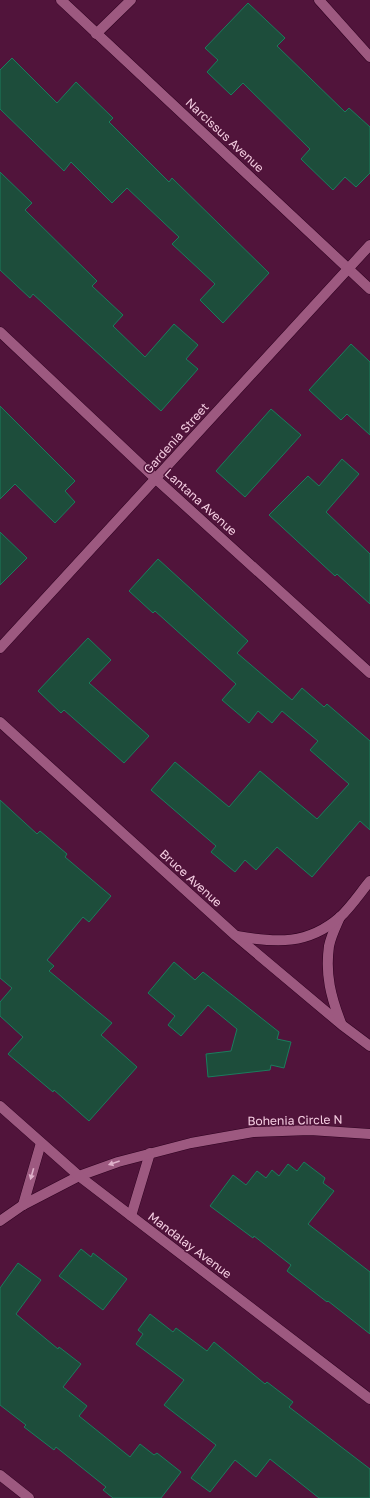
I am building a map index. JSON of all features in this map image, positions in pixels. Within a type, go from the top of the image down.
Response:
[{"type":"street","name":"Narcissus Avenue","points":[[61,0],[370,289]]},
{"type":"street","points":[[96,34],[130,0]]},
{"type":"street","points":[[320,0],[370,57]]},
{"type":"street","name":"Gardenia Street","points":[[0,648],[370,245]]},
{"type":"street","name":"Lantana Avenue","points":[[0,332],[156,479],[370,673]]},
{"type":"street","name":"Bruce Avenue","points":[[0,722],[236,936],[342,1025],[370,1046]]},
{"type":"street","points":[[236,936],[265,941],[293,941],[319,931],[340,917],[370,881]]},
{"type":"street","points":[[340,917],[329,945],[328,969],[330,996],[342,1025]]},
{"type":"street","name":"Mandalay Avenue","points":[[0,1106],[41,1144],[79,1176],[370,1399]]},
{"type":"street","name":"Bohenia Circle N","points":[[23,1205],[79,1176],[150,1153],[191,1143],[253,1132],[310,1130],[367,1132]]},
{"type":"street","points":[[0,1221],[23,1205],[41,1144]]},
{"type":"street","points":[[131,1216],[150,1153]]},
{"type":"street","points":[[0,1475],[29,1498]]},
{"type":"building","points":[[248,3],[285,38],[277,46],[345,112],[349,108],[370,127],[370,173],[356,187],[345,177],[333,190],[301,159],[310,149],[243,83],[231,95],[207,72],[218,60],[205,48]]},
{"type":"building","points":[[12,58],[57,103],[76,82],[113,118],[109,122],[169,182],[172,178],[269,273],[223,323],[200,300],[215,284],[172,244],[179,237],[127,188],[112,203],[71,162],[64,171],[0,109],[0,70]]},
{"type":"building","points":[[0,172],[32,203],[25,210],[97,281],[92,286],[123,315],[113,326],[145,357],[174,324],[198,345],[186,359],[198,369],[161,411],[33,294],[30,298],[0,270]]},
{"type":"building","points":[[351,344],[370,362],[370,435],[347,414],[341,420],[309,390]]},
{"type":"building","points":[[0,406],[75,481],[65,491],[75,502],[55,523],[15,484],[0,499]]},
{"type":"building","points":[[271,409],[301,435],[245,497],[216,471]]},
{"type":"building","points":[[342,459],[359,474],[326,512],[370,554],[370,604],[337,574],[335,576],[269,515],[308,476],[319,486]]},
{"type":"building","points":[[0,532],[27,558],[0,585]]},
{"type":"building","points":[[158,559],[248,641],[237,653],[292,700],[302,688],[324,707],[327,704],[370,741],[370,830],[360,821],[312,877],[277,847],[256,870],[245,860],[235,872],[211,852],[216,846],[151,790],[175,762],[229,807],[260,771],[317,819],[349,784],[310,750],[318,741],[282,711],[272,723],[258,711],[249,723],[222,700],[236,684],[155,611],[153,613],[129,591]]},
{"type":"building","points":[[88,638],[111,660],[89,683],[149,736],[124,763],[64,710],[61,713],[38,691]]},
{"type":"building","points":[[0,800],[37,834],[40,831],[67,854],[65,857],[111,896],[89,922],[83,917],[47,960],[54,966],[49,971],[112,1023],[101,1035],[137,1067],[89,1121],[54,1090],[53,1092],[8,1054],[23,1037],[0,1016],[0,1002],[12,988],[0,978]]},
{"type":"building","points":[[174,962],[195,980],[203,972],[279,1032],[277,1039],[291,1042],[284,1068],[271,1065],[270,1070],[208,1077],[206,1054],[231,1051],[237,1029],[208,1005],[181,1036],[168,1025],[175,1016],[148,993]]},
{"type":"building","points":[[304,1162],[325,1178],[323,1183],[334,1191],[308,1224],[370,1272],[370,1334],[287,1271],[291,1265],[254,1236],[253,1238],[210,1206],[233,1175],[246,1185],[257,1171],[266,1178],[272,1170],[279,1176],[288,1164],[297,1171]]},
{"type":"building","points":[[81,1249],[91,1257],[93,1253],[127,1279],[103,1310],[59,1276]]},
{"type":"building","points":[[18,1263],[41,1280],[16,1314],[58,1349],[59,1347],[81,1364],[63,1387],[87,1406],[79,1416],[130,1457],[140,1444],[154,1455],[157,1453],[181,1472],[161,1498],[113,1498],[103,1490],[106,1487],[56,1447],[54,1450],[24,1427],[26,1425],[0,1405],[0,1288]]},
{"type":"building","points":[[150,1314],[173,1332],[176,1328],[207,1351],[214,1342],[265,1384],[267,1382],[293,1402],[289,1407],[370,1469],[370,1498],[319,1498],[270,1459],[256,1477],[235,1460],[210,1492],[191,1478],[216,1445],[164,1405],[184,1380],[136,1344],[143,1334],[138,1330]]}]
